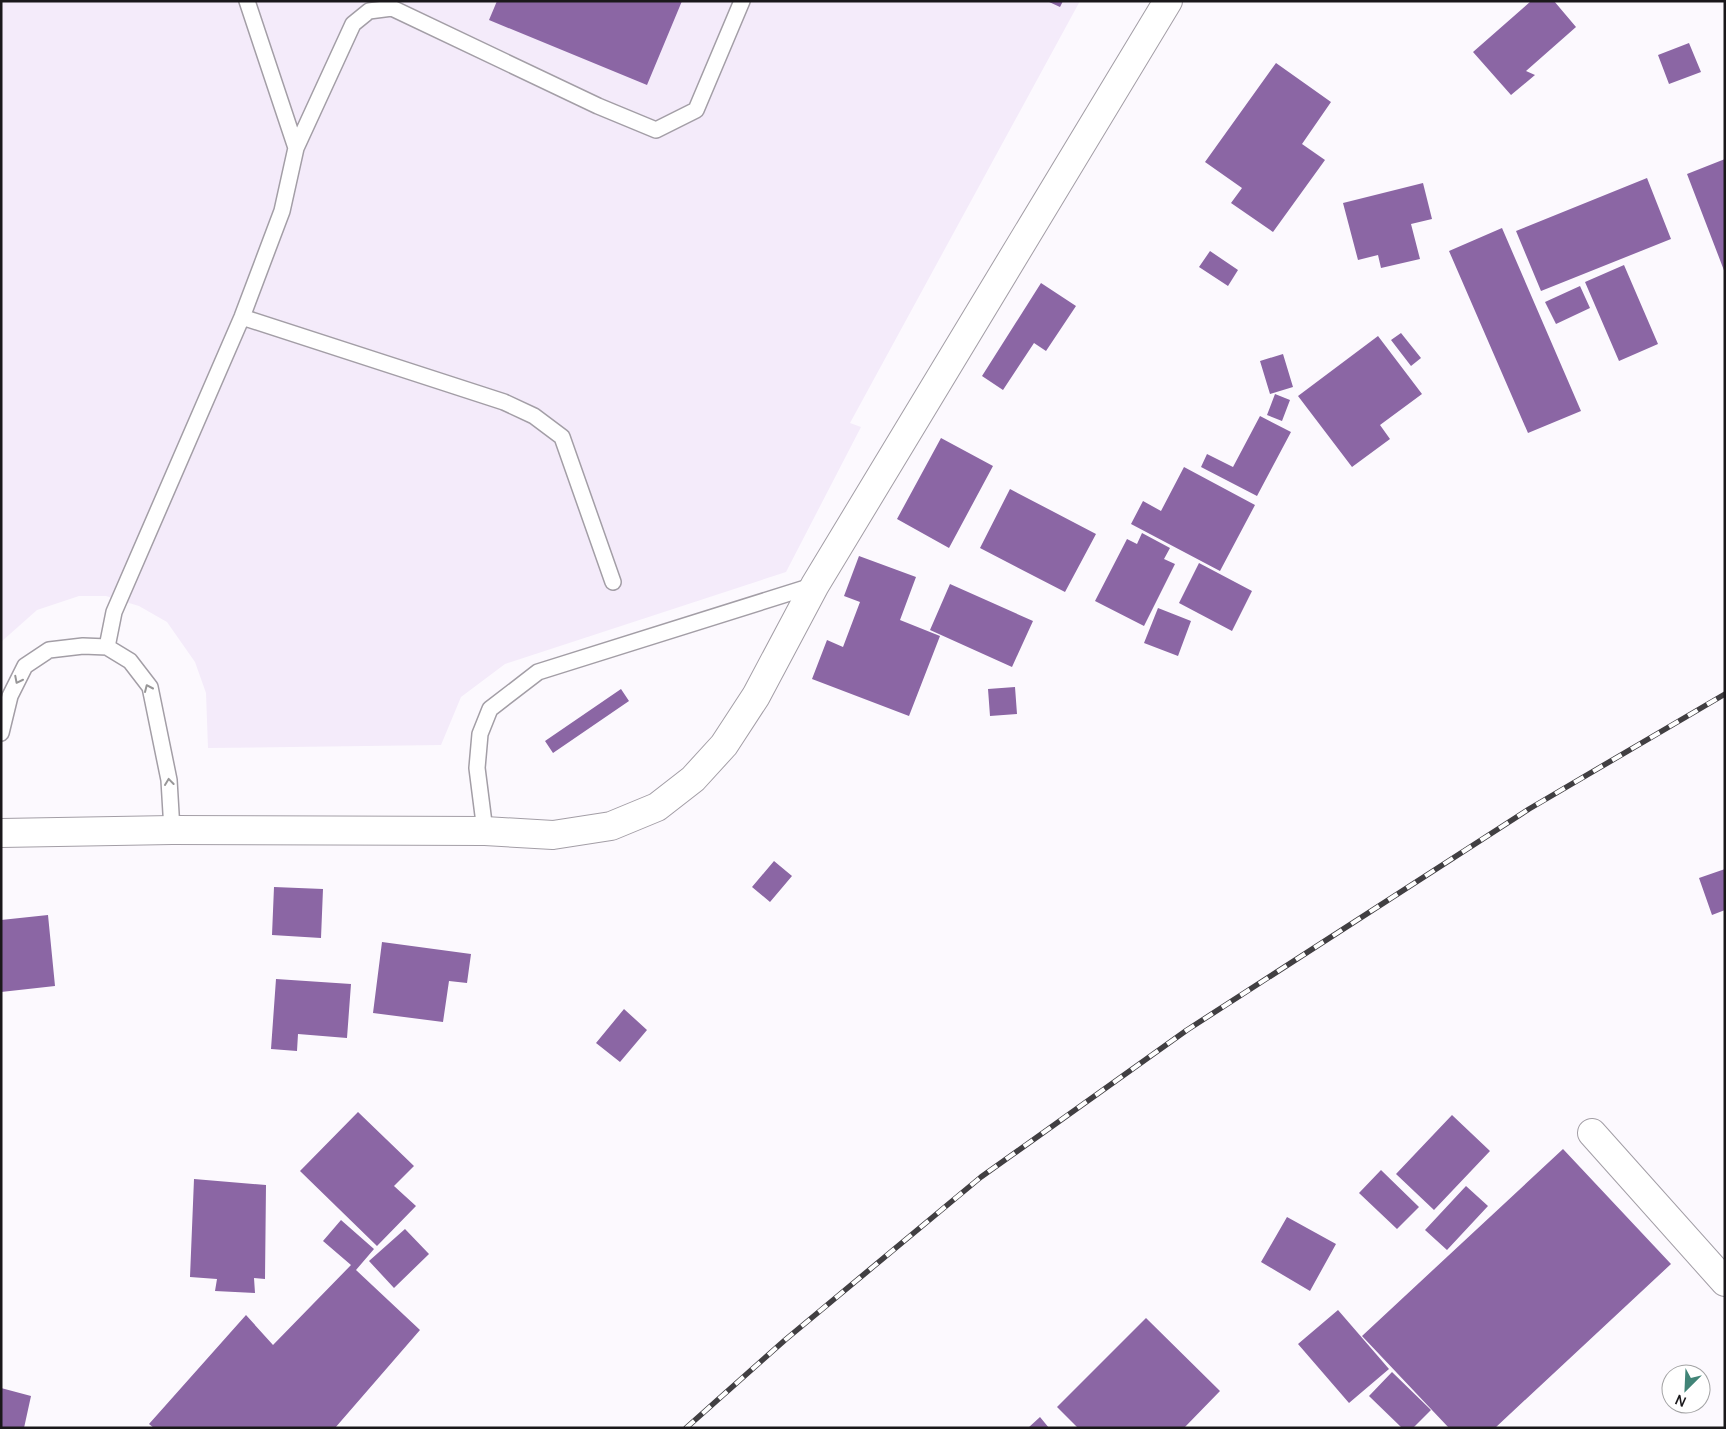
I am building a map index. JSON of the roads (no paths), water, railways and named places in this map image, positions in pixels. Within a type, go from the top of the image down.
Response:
[{"type":"street","points":[[1,833],[172,830],[486,831],[553,835],[611,826],[657,807],[693,779],[724,745],[756,696],[815,585],[1168,1]]},
{"type":"street","points":[[1592,1133],[1725,1282]]},
{"type":"lane","points":[[247,1],[296,148]]},
{"type":"lane","points":[[107,646],[114,612],[242,317],[282,211],[296,148],[353,24],[369,11],[392,8],[598,106],[656,130],[696,110],[742,1]]},
{"type":"lane","points":[[242,317],[504,402],[534,416],[562,437],[613,582]]},
{"type":"lane","points":[[486,831],[477,768],[480,734],[490,709],[538,672],[815,585]]},
{"type":"lane","points":[[1,733],[10,696],[25,666],[49,650],[83,646],[107,646],[130,661],[150,687],[169,780],[172,830]]},
{"type":"railway","points":[[686,1428],[785,1340],[981,1177],[1187,1030],[1529,809],[1725,694]]}]
